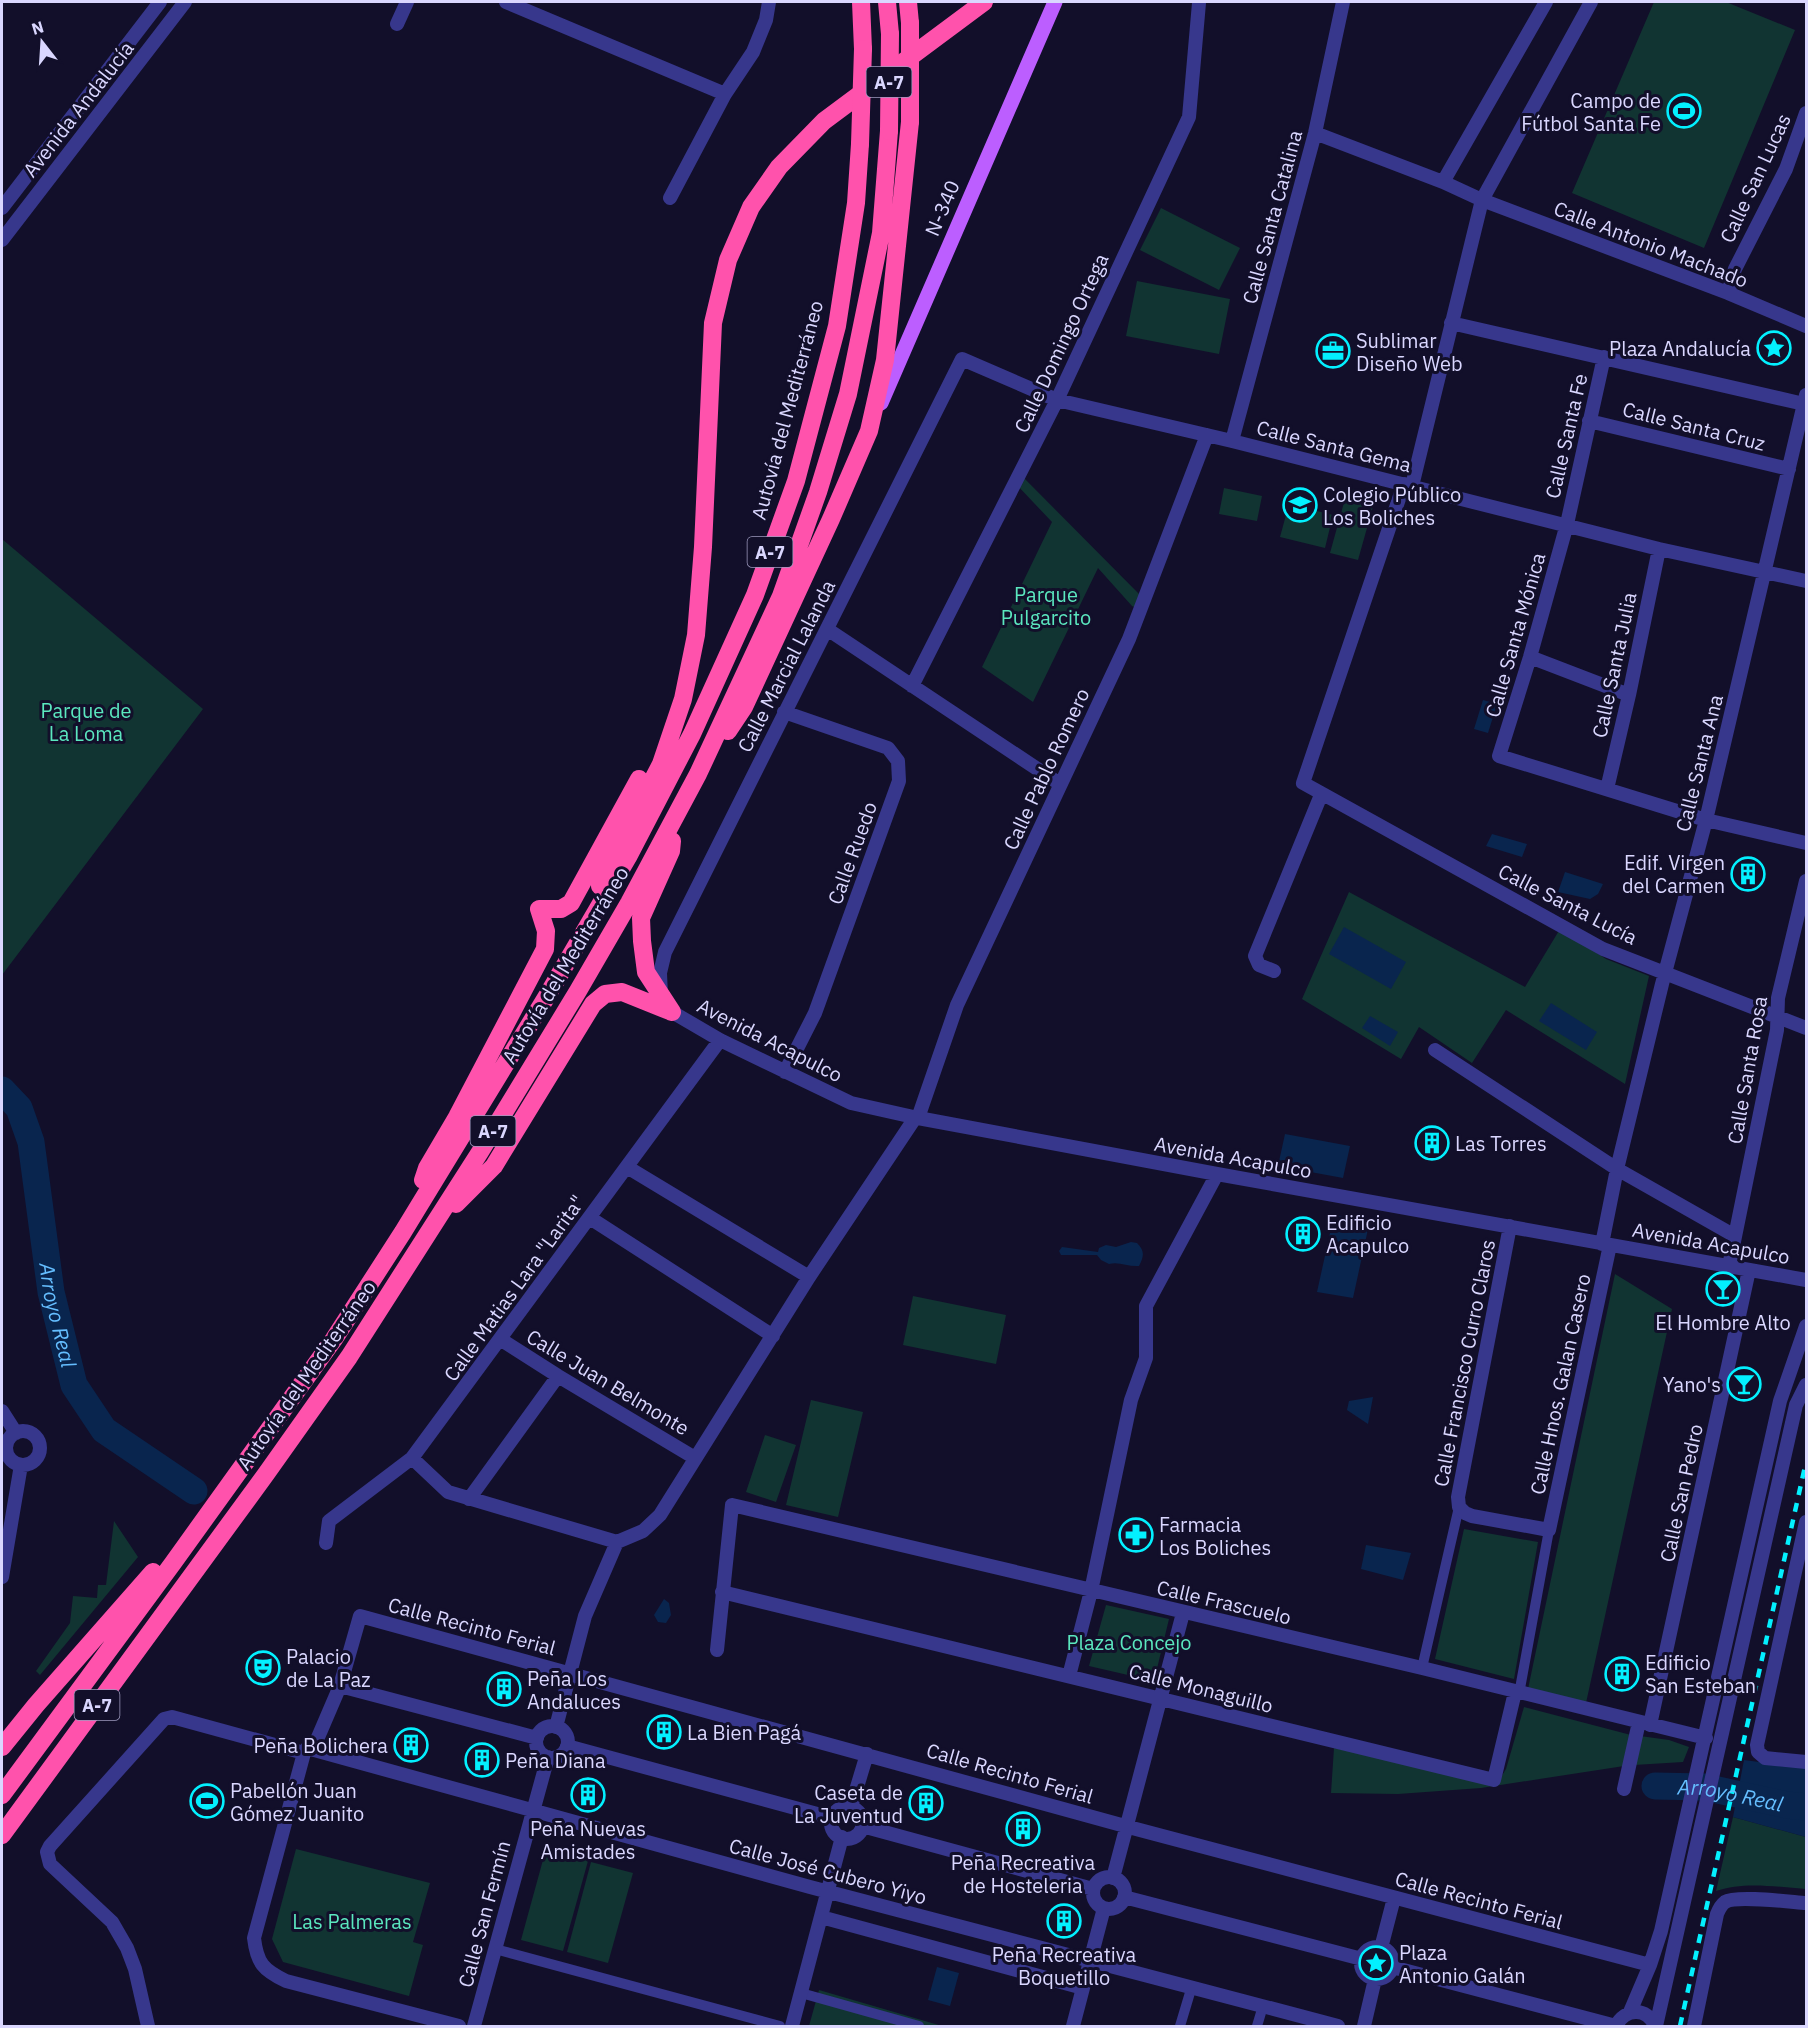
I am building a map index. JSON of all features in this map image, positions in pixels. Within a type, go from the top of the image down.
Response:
[{"type":"highway","name":"Autovía del Mediterráneo","points":[[169,1560],[247,1461],[334,1339],[403,1232],[542,1005],[628,856],[692,734],[755,595],[792,492],[837,326],[856,202],[863,49],[861,2]]},
{"type":"highway","name":"Autovía del Mediterráneo","points":[[2,1835],[349,1357],[434,1226],[601,952],[698,774],[781,596],[818,492],[848,394],[881,233],[889,131],[890,34],[887,2]]},
{"type":"highway","points":[[698,774],[744,707],[869,431],[885,360],[900,237],[910,122],[908,2]]},
{"type":"highway","points":[[586,927],[604,873],[661,764],[683,699],[696,635],[703,546],[713,323],[728,260],[751,207],[779,167],[824,121],[984,2]]},
{"type":"highway","points":[[403,1232],[427,1168],[457,1117],[545,949],[546,931],[540,909],[561,909],[571,903],[683,699]]},
{"type":"highway","points":[[672,1012],[646,972],[641,918],[671,851],[675,817]]},
{"type":"highway","points":[[434,1226],[494,1166],[593,1004],[605,994],[622,992],[672,1012]]},
{"type":"highway","points":[[2,1747],[44,1696],[169,1560]]},
{"type":"highway","name":"A-7","points":[[2,1795],[169,1560]]},
{"type":"main road","name":"N-340","points":[[869,431],[1055,2]]},
{"type":"street","name":"Avenida Andalucía","points":[[2,208],[160,2]]},
{"type":"street","name":"Avenida Andalucía","points":[[2,240],[185,2]]},
{"type":"street","points":[[397,24],[407,2]]},
{"type":"street","points":[[506,2],[725,94]]},
{"type":"street","points":[[670,198],[725,94],[753,52],[766,21],[769,2]]},
{"type":"street","name":"Calle Santa Catalina","points":[[1232,441],[1315,134],[1343,2]]},
{"type":"street","points":[[1443,182],[1546,2]]},
{"type":"street","points":[[1274,971],[1259,965],[1255,956],[1321,795],[1303,783],[1408,485],[1482,200],[1591,2]]},
{"type":"street","name":"Calle Domingo Ortega","points":[[912,686],[1057,400],[1189,117],[1199,3]]},
{"type":"street","name":"Calle San Lucas","points":[[1728,293],[1735,269],[1786,169],[1806,113]]},
{"type":"street","name":"Calle Antonio Machado","points":[[1315,134],[1728,293],[1806,326]]},
{"type":"street","points":[[1451,323],[1805,399]]},
{"type":"street","name":"Calle Santa Fe","points":[[1567,524],[1604,357]]},
{"type":"street","name":"Calle Santa Gema","points":[[962,359],[1057,400],[1232,441],[1659,549],[1806,581]]},
{"type":"street","name":"Calle Marcial Lalanda","points":[[661,996],[660,973],[664,952],[962,359]]},
{"type":"street","name":"Calle Santa Ana","points":[[1606,1245],[1617,1169],[1665,971],[1706,820],[1805,399]]},
{"type":"street","name":"Calle Santa Cruz","points":[[1589,421],[1789,469]]},
{"type":"street","name":"Calle Pablo Romero","points":[[617,1542],[643,1531],[660,1515],[809,1277],[916,1118],[957,1005],[1129,639],[1207,435]]},
{"type":"street","name":"Calle Santa Mónica","points":[[1567,524],[1530,657],[1499,756],[1607,789]]},
{"type":"street","name":"Calle Santa Julia","points":[[1607,789],[1659,549]]},
{"type":"street","points":[[826,629],[1060,784]]},
{"type":"street","points":[[1530,657],[1629,695]]},
{"type":"street","name":"Calle Ruedo","points":[[784,712],[888,748],[898,761],[899,781],[814,1013],[785,1072]]},
{"type":"street","points":[[1607,789],[1706,820],[1806,843]]},
{"type":"street","name":"Calle Santa Lucía","points":[[1321,795],[1604,949],[1806,1028]]},
{"type":"street","name":"Calle Santa Rosa","points":[[1729,1266],[1777,1030],[1778,998],[1806,880]]},
{"type":"street","name":"Avenida Acapulco","points":[[672,1012],[720,1040],[851,1103],[916,1118],[1217,1174],[1806,1280]]},
{"type":"street","name":"Calle Matias Lara \"Larita\"","points":[[326,1543],[329,1521],[412,1458],[720,1040]]},
{"type":"street","points":[[1435,1050],[1617,1169],[1736,1236]]},
{"type":"street","points":[[627,1167],[809,1277]]},
{"type":"street","points":[[1069,1676],[1091,1591],[1131,1400],[1146,1358],[1146,1306],[1217,1174]]},
{"type":"street","points":[[590,1218],[773,1336]]},
{"type":"street","name":"Calle Francisco Curro Claros","points":[[1459,1508],[1461,1485],[1510,1226]]},
{"type":"street","name":"Calle Hnos. Galan Casero","points":[[1549,1530],[1606,1245]]},
{"type":"street","name":"Calle San Pedro","points":[[1624,1789],[1645,1724],[1749,1270]]},
{"type":"street","points":[[1392,1967],[1616,2026],[1619,2020],[1630,2012],[1650,1965],[1661,1931],[1780,1401],[1806,1326]]},
{"type":"street","name":"Calle Juan Belmonte","points":[[501,1339],[695,1458]]},
{"type":"street","points":[[469,1499],[558,1376]]},
{"type":"street","points":[[1656,2026],[1796,1405],[1806,1385]]},
{"type":"street","points":[[2,1411],[16,1433]]},
{"type":"street","points":[[30,1432],[40,1445],[39,1456],[31,1463],[21,1465],[11,1460],[7,1450],[9,1439],[16,1433],[30,1432]]},
{"type":"street","points":[[412,1458],[448,1492],[617,1542],[585,1616],[556,1727]]},
{"type":"street","points":[[2,1576],[21,1465]]},
{"type":"street","name":"Calle Frascuelo","points":[[722,1592],[732,1504],[1422,1668],[1645,1724],[1704,1744]]},
{"type":"street","points":[[1422,1668],[1459,1508],[1472,1516],[1549,1530],[1517,1693]]},
{"type":"street","points":[[1806,1522],[1757,1744],[1758,1752],[1765,1758],[1806,1762]]},
{"type":"street","points":[[717,1650],[722,1592]]},
{"type":"street","name":"Calle Monaguillo","points":[[722,1592],[1494,1780],[1517,1693]]},
{"type":"street","points":[[1113,1878],[1183,1613]]},
{"type":"street","name":"Calle Recinto Ferial","points":[[340,1686],[360,1616],[1127,1826],[1650,1965]]},
{"type":"street","points":[[459,2026],[286,1981],[263,1968],[256,1953],[254,1938],[309,1750],[340,1686],[537,1738]]},
{"type":"street","name":"Calle José Cubero Yiyo","points":[[148,2026],[135,1969],[127,1948],[112,1922],[50,1864],[47,1852],[164,1719],[172,1718],[309,1750],[533,1812],[1338,2026]]},
{"type":"street","points":[[547,1727],[556,1727],[567,1737],[567,1746],[558,1757],[548,1757],[539,1752],[537,1738],[547,1727]]},
{"type":"street","points":[[567,1746],[832,1818]]},
{"type":"street","points":[[851,1808],[867,1754]]},
{"type":"street","name":"Calle San Fermín","points":[[474,2026],[548,1757]]},
{"type":"street","points":[[851,1808],[859,1813],[862,1826],[860,1831],[852,1837],[842,1838],[832,1828],[832,1818],[837,1810],[851,1808]]},
{"type":"street","points":[[862,1826],[1094,1889]]},
{"type":"street","points":[[792,2026],[842,1838]]},
{"type":"street","points":[[1103,1878],[1113,1878],[1123,1887],[1124,1897],[1114,1908],[1104,1908],[1094,1898],[1094,1889],[1103,1878]]},
{"type":"street","points":[[1124,1897],[1362,1959]]},
{"type":"street","points":[[1381,1948],[1394,1898]]},
{"type":"street","points":[[1694,2026],[1720,1907],[1728,1900],[1743,1899],[1806,1903]]},
{"type":"street","points":[[1073,2026],[1104,1908]]},
{"type":"street","points":[[821,1917],[1083,1988]]},
{"type":"street","points":[[495,1948],[780,2026]]},
{"type":"street","points":[[1381,1948],[1389,1954],[1393,1963],[1387,1976],[1375,1979],[1364,1973],[1362,1959],[1367,1951],[1381,1948]]},
{"type":"street","points":[[1364,2026],[1375,1979]]},
{"type":"street","points":[[1180,2026],[1192,1986]]},
{"type":"street","points":[[801,1993],[919,2026]]},
{"type":"street","points":[[1257,2026],[1263,2006]]},
{"type":"street","points":[[1630,2012],[1649,2016],[1656,2026]]},
{"type":"green space","name":"Campo de Fútbol Santa Fe","points":[[1654,2],[1726,2],[1795,30],[1704,248],[1572,193]]},
{"type":"green space","points":[[1161,208],[1240,248],[1219,290],[1140,250]]},
{"type":"green space","points":[[1137,281],[1230,299],[1219,354],[1126,336]]},
{"type":"green space","name":"Parque Pulgarcito","points":[[1020,474],[1144,599],[1140,610],[1132,606],[1098,568],[1033,702],[982,667],[1052,522],[1015,483]]},
{"type":"green space","points":[[1224,488],[1262,496],[1257,521],[1219,514]]},
{"type":"green space","points":[[1348,488],[1376,496],[1358,560],[1330,553]]},
{"type":"green space","points":[[1289,504],[1333,515],[1325,548],[1280,537]]},
{"type":"green space","name":"Parque de La Loma","points":[[2,539],[203,709],[2,975]]},
{"type":"green space","points":[[1349,892],[1525,987],[1560,929],[1606,959],[1649,976],[1625,1084],[1506,1010],[1472,1063],[1419,1027],[1401,1059],[1302,999]]},
{"type":"green space","points":[[1615,1274],[1672,1309],[1586,1703],[1528,1689]]},
{"type":"green space","points":[[913,1296],[1006,1315],[996,1364],[903,1345]]},
{"type":"green space","points":[[811,1400],[863,1412],[838,1517],[786,1505]]},
{"type":"green space","points":[[765,1435],[796,1445],[776,1502],[746,1492]]},
{"type":"green space","points":[[114,1521],[138,1557],[40,1675],[36,1671],[70,1623],[73,1596],[97,1598],[98,1585],[106,1585]]},
{"type":"green space","points":[[1464,1529],[1538,1542],[1514,1679],[1435,1659]]},
{"type":"green space","name":"Plaza Concejo","points":[[1106,1605],[1169,1619],[1154,1681],[1089,1666]]},
{"type":"green space","points":[[1524,1707],[1631,1735],[1624,1766],[1481,1788],[1398,1794],[1331,1793],[1334,1748],[1498,1782],[1506,1769]]},
{"type":"green space","points":[[1640,1736],[1669,1740],[1689,1747],[1683,1762],[1634,1765]]},
{"type":"green space","points":[[1733,1817],[1806,1837],[1806,1889],[1749,1885],[1716,1891]]},
{"type":"green space","name":"Las Palmeras","points":[[296,1849],[430,1883],[413,1942],[423,1945],[409,1996],[283,1962],[272,1939]]},
{"type":"green space","points":[[546,1849],[588,1861],[563,1951],[521,1940]]},
{"type":"green space","points":[[591,1862],[633,1873],[608,1963],[567,1952]]},
{"type":"green space","points":[[819,1990],[942,2026],[809,2026]]},
{"type":"water","points":[[1483,700],[1497,704],[1488,733],[1474,729]]},
{"type":"water","points":[[1492,834],[1527,844],[1522,857],[1486,846]]},
{"type":"water","points":[[1565,872],[1603,884],[1598,894],[1590,899],[1558,892]]},
{"type":"water","points":[[1344,927],[1406,962],[1391,989],[1329,954]]},
{"type":"water","points":[[1551,1003],[1597,1032],[1586,1050],[1539,1021]]},
{"type":"water","points":[[1370,1016],[1398,1032],[1390,1046],[1362,1028]]},
{"type":"water","points":[[1285,1134],[1350,1146],[1343,1178],[1278,1166]]},
{"type":"water","points":[[1334,1215],[1370,1220],[1353,1298],[1317,1292]]},
{"type":"water","points":[[1131,1242],[1137,1243],[1142,1251],[1143,1256],[1139,1266],[1109,1264],[1097,1255],[1061,1255],[1059,1251],[1062,1247],[1098,1252],[1099,1248],[1106,1245],[1116,1247]]},
{"type":"water","points":[[1373,1397],[1368,1424],[1347,1410],[1349,1401]]},
{"type":"water","points":[[1366,1545],[1411,1553],[1403,1580],[1361,1569]]},
{"type":"water","points":[[664,1599],[669,1603],[671,1615],[666,1623],[658,1622],[654,1615]]},
{"type":"water","points":[[1744,1760],[1806,1768],[1806,1837],[1733,1817]]},
{"type":"water","points":[[937,1967],[959,1973],[950,2006],[928,2000]]},
{"type":"waterway","name":"Arroyo Real","points":[[2,1090],[19,1108],[31,1142],[51,1292],[74,1385],[104,1430],[194,1491]]},
{"type":"waterway","name":"Arroyo Real","points":[[1655,1786],[1704,1787],[1806,1807]]},
{"type":"railway","points":[[1680,2026],[1806,1462]]},
{"type":"place","name":"Campo de Fútbol Santa Fe","points":[[1684,111]]},
{"type":"place","name":"Plaza Andalucía","points":[[1774,348]]},
{"type":"place","name":"Sublimar Diseño Web","points":[[1333,351]]},
{"type":"place","name":"Colegio Público Los Boliches","points":[[1300,505]]},
{"type":"place","name":"Edif. Virgen del Carmen","points":[[1748,874]]},
{"type":"place","name":"Las Torres","points":[[1432,1143]]},
{"type":"place","name":"Edificio Acapulco","points":[[1303,1234]]},
{"type":"place","name":"El Hombre Alto","points":[[1723,1289]]},
{"type":"place","name":"Yano's","points":[[1744,1384]]},
{"type":"place","name":"Farmacia Los Boliches","points":[[1136,1535]]},
{"type":"place","name":"Palacio de La Paz","points":[[263,1668]]},
{"type":"place","name":"Edificio San Esteban","points":[[1622,1674]]},
{"type":"place","name":"Peña Los Andaluces","points":[[504,1689]]},
{"type":"place","name":"La Bien Pagá","points":[[664,1732]]},
{"type":"place","name":"Peña Bolichera","points":[[411,1745]]},
{"type":"place","name":"Peña Diana","points":[[482,1760]]},
{"type":"place","name":"Peña Nuevas Amistades","points":[[588,1795]]},
{"type":"place","name":"Pabellón Juan Gómez Juanito","points":[[207,1801]]},
{"type":"place","name":"Caseta de La Juventud","points":[[926,1803]]},
{"type":"place","name":"Peña Recreativa de Hosteleria","points":[[1023,1829]]},
{"type":"place","name":"Peña Recreativa Boquetillo","points":[[1064,1921]]},
{"type":"place","name":"Plaza Antonio Galán","points":[[1376,1963]]}]
